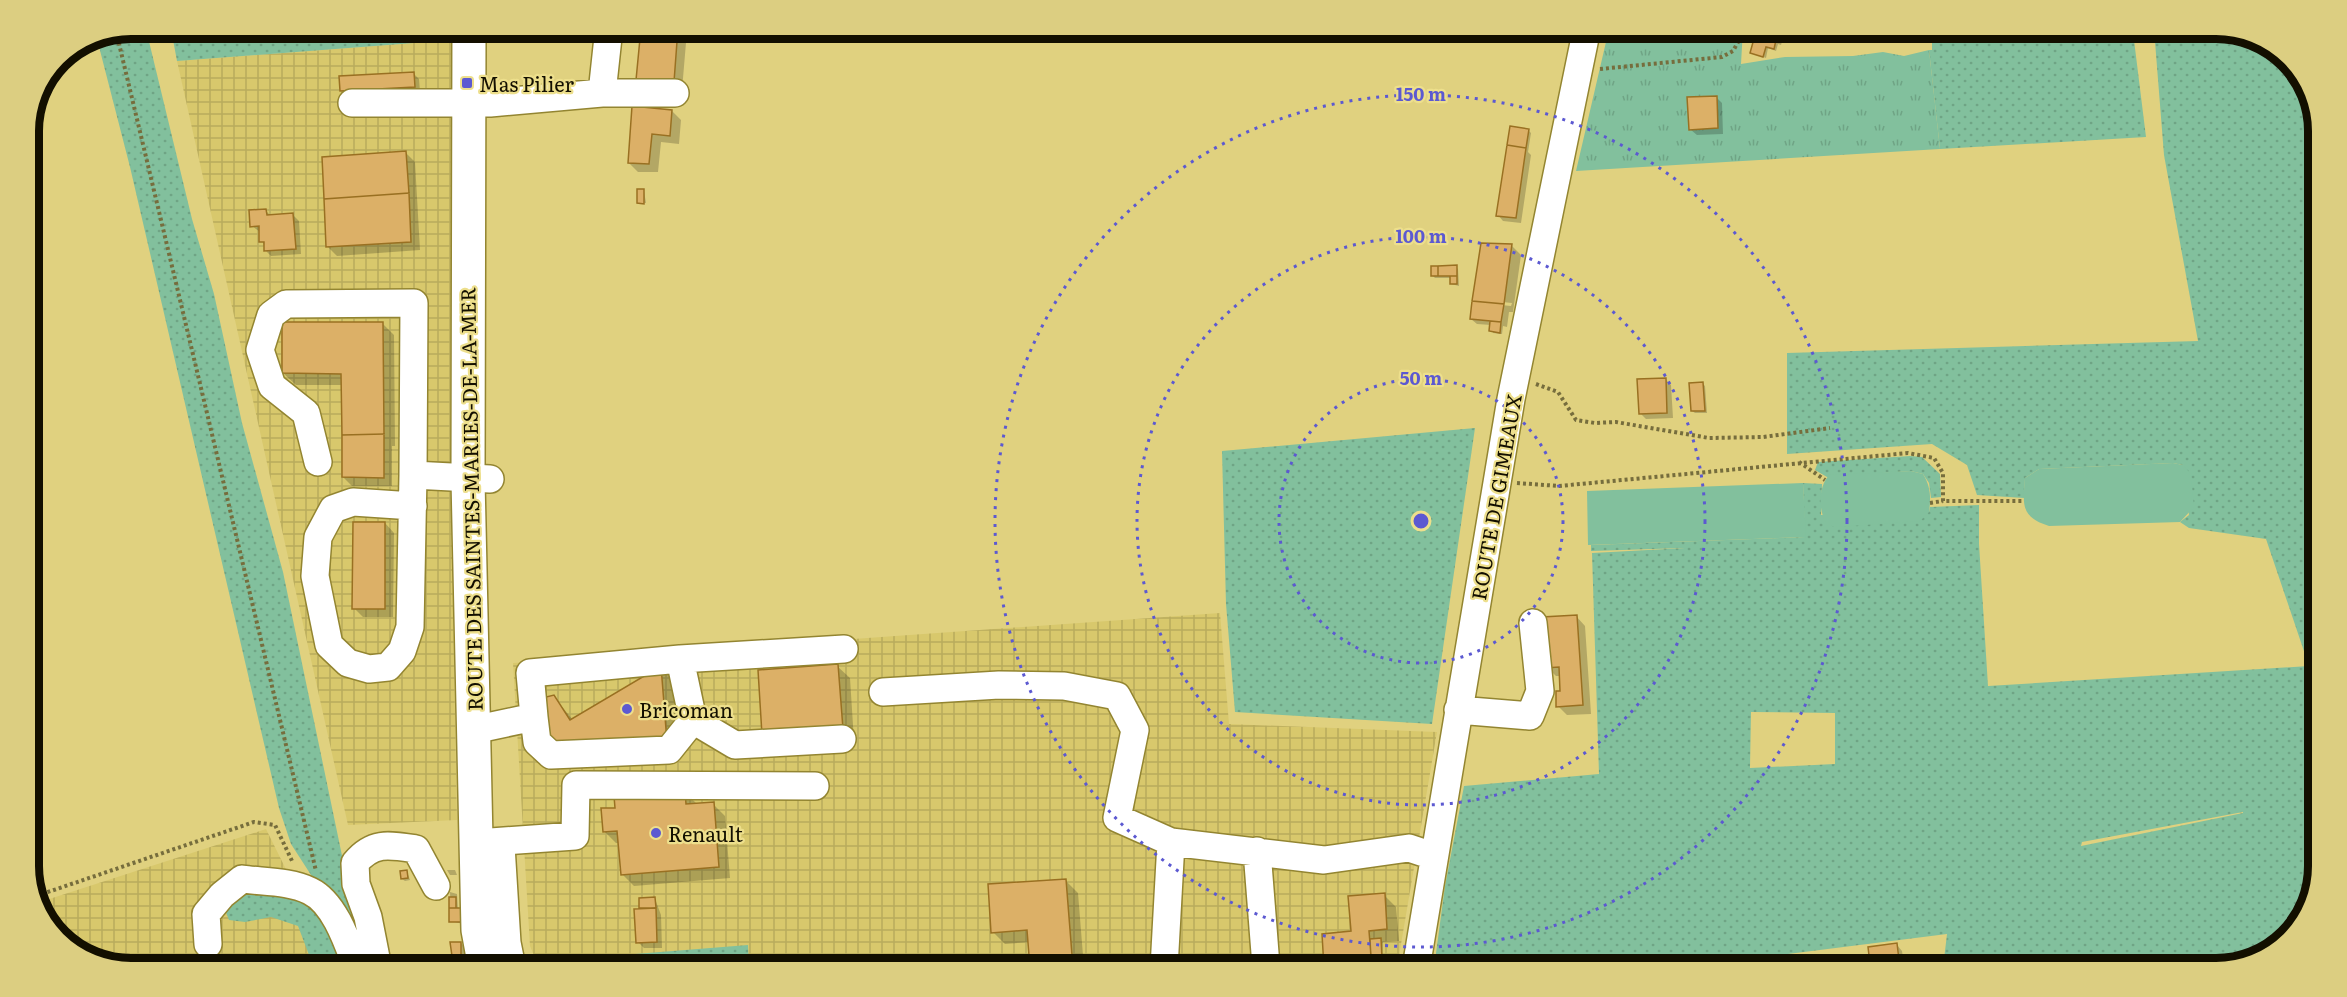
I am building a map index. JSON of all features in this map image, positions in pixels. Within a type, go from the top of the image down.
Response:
[{"type":"main road","name":"ROUTE DES SAINTES-MARIES-DE-LA-MER","points":[[470,39],[479,103],[479,479],[487,842],[478,930],[483,958]]},
{"type":"main road","name":"ROUTE DES SAINTES-MARIES-DE-LA-MER","points":[[479,103],[489,39]]},
{"type":"main road","name":"ROUTE DES SAINTES-MARIES-DE-LA-MER","points":[[487,842],[507,958]]},
{"type":"street","points":[[602,93],[608,39]]},
{"type":"street","name":"ROUTE DE GIMEAUX","points":[[1418,958],[1497,482],[1585,39]]},
{"type":"street","points":[[352,103],[479,103],[602,93],[675,93]]},
{"type":"street","points":[[318,462],[306,413],[272,386],[260,350],[271,315],[286,304],[414,303],[413,506],[410,627],[402,651],[388,667],[369,669],[348,663],[329,645],[315,576],[318,537],[333,509],[353,502],[413,506]]},
{"type":"street","points":[[413,475],[479,479]]},
{"type":"street","points":[[1458,710],[1530,716],[1540,692],[1533,624]]},
{"type":"street","points":[[693,720],[669,750],[551,755],[537,742],[530,673],[680,659],[844,649]]},
{"type":"street","points":[[680,659],[693,720],[735,745],[842,739]]},
{"type":"street","points":[[882,692],[999,685],[1064,686],[1117,696],[1135,730],[1117,818],[1171,842],[1324,860],[1409,848],[1433,856]]},
{"type":"street","points":[[484,728],[534,717]]},
{"type":"street","points":[[487,842],[575,836],[576,785],[815,786]]},
{"type":"street","points":[[1165,958],[1171,842]]},
{"type":"street","points":[[376,958],[368,917],[356,884],[355,863],[365,851],[388,844],[416,849],[436,886]]},
{"type":"street","points":[[1257,851],[1265,958]]},
{"type":"street","points":[[208,944],[206,914],[222,895],[242,879],[308,890],[339,920],[353,958]]},
{"type":"path","points":[[1578,71],[1722,57],[1733,51],[1740,39]]},
{"type":"path","points":[[118,40],[314,862]]},
{"type":"path","points":[[1516,378],[1558,392],[1576,420],[1595,423],[1616,422],[1708,438],[1763,437],[1830,428]]},
{"type":"path","points":[[1497,482],[1559,486],[1908,453],[1934,458],[1943,473],[1943,501]]},
{"type":"path","points":[[1799,462],[1825,480]]},
{"type":"path","points":[[1930,502],[2024,501]]},
{"type":"path","points":[[43,894],[254,822],[275,825],[308,890]]},
{"type":"shaded area","points":[[453,40],[450,451],[457,820],[348,825],[177,61]]},
{"type":"shaded area","points":[[1220,613],[1229,724],[1437,732],[1399,958],[535,958],[530,946],[513,663]]},
{"type":"shaded area","points":[[266,829],[330,958],[131,958],[113,956],[85,946],[70,935],[54,917],[46,900]]},
{"type":"green space","points":[[148,39],[192,219],[214,294],[242,423],[283,572],[345,870],[368,958],[365,958],[291,844],[279,808],[130,167],[99,45],[119,40]]},
{"type":"green space","points":[[173,39],[453,39],[453,40],[177,61]]},
{"type":"green space","points":[[1607,39],[1742,39],[1741,64],[1785,57],[1853,56],[1883,52],[1904,56],[1929,50],[1940,149],[1576,171]]},
{"type":"green space","points":[[1932,39],[2134,39],[2146,137],[1940,149],[1929,50],[1932,50]]},
{"type":"green space","points":[[2155,39],[2234,41],[2262,51],[2289,75],[2299,90],[2306,113],[2308,125],[2308,663],[2266,539],[2189,528],[2180,522],[2189,515],[2183,465],[2173,463],[2039,469],[2025,478],[2024,498],[1977,495],[1967,465],[1932,444],[1787,454],[1787,353],[2198,341],[2164,155]]},
{"type":"green space","points":[[1475,428],[1432,724],[1235,712],[1226,604],[1222,451]]},
{"type":"green space","points":[[1922,457],[1940,474],[1941,497],[1931,498],[1929,483],[1923,474],[1911,471],[1827,477],[1815,470],[1818,462]]},
{"type":"green space","points":[[2173,463],[2183,465],[2191,474],[2194,507],[2180,522],[2049,526],[2033,518],[2025,508],[2025,478],[2039,469]]},
{"type":"green space","points":[[1911,471],[1923,474],[1929,488],[1929,512],[1920,521],[1837,527],[1827,525],[1820,499],[1825,480],[1829,475]]},
{"type":"green space","points":[[1803,483],[1822,484],[1821,515],[1929,512],[1930,507],[1979,505],[1979,544],[1988,686],[2308,666],[2308,866],[2301,901],[2289,922],[2277,935],[2257,949],[2234,956],[2216,958],[1944,958],[1947,934],[1755,958],[1435,958],[1445,886],[1464,786],[1599,774],[1592,553],[1685,548],[1591,551],[1591,545],[1805,537]],"holes":[[[1751,712],[1835,713],[1835,764],[1750,768]],[[2243,813],[2081,846],[2082,842]]]},
{"type":"green space","points":[[1803,483],[1806,537],[1588,545],[1587,491]]},
{"type":"green space","points":[[261,890],[290,894],[301,899],[326,925],[342,958],[310,958],[298,926],[271,917],[245,922],[229,920],[225,910],[239,897]]},
{"type":"green space","points":[[748,945],[749,958],[585,958]]},
{"type":"building","points":[[640,39],[677,39],[674,82],[636,80]]},
{"type":"building","points":[[1754,39],[1776,40],[1774,49],[1766,47],[1763,57],[1750,53]]},
{"type":"building","points":[[414,72],[415,87],[340,91],[339,76]]},
{"type":"building","points":[[1717,96],[1718,128],[1689,130],[1687,97]]},
{"type":"building","points":[[632,106],[672,110],[670,136],[652,134],[649,164],[628,163]]},
{"type":"building","points":[[1510,126],[1529,129],[1526,148],[1507,145]]},
{"type":"building","points":[[1507,145],[1526,148],[1516,218],[1496,216]]},
{"type":"building","points":[[406,151],[409,193],[324,199],[322,157]]},
{"type":"building","points":[[637,189],[644,189],[644,204],[637,203]]},
{"type":"building","points":[[409,193],[411,242],[326,247],[324,199]]},
{"type":"building","points":[[266,209],[267,215],[293,213],[296,249],[264,251],[264,242],[259,242],[259,226],[250,227],[249,210]]},
{"type":"building","points":[[1481,243],[1512,244],[1504,304],[1472,301]]},
{"type":"building","points":[[1457,265],[1457,276],[1438,276],[1438,266]]},
{"type":"building","points":[[1431,266],[1438,266],[1438,276],[1431,276]]},
{"type":"building","points":[[1450,276],[1457,276],[1457,284],[1450,284]]},
{"type":"building","points":[[1472,301],[1504,304],[1501,322],[1470,319]]},
{"type":"building","points":[[1490,321],[1501,322],[1500,333],[1489,331]]},
{"type":"building","points":[[282,322],[383,322],[384,434],[342,435],[341,374],[282,373]]},
{"type":"building","points":[[1666,378],[1667,413],[1639,414],[1637,379]]},
{"type":"building","points":[[1703,382],[1705,411],[1691,411],[1689,383]]},
{"type":"building","points":[[384,434],[384,478],[342,477],[342,435]]},
{"type":"building","points":[[353,522],[385,522],[385,609],[352,609]]},
{"type":"building","points":[[1577,615],[1583,705],[1556,707],[1556,691],[1560,691],[1559,667],[1545,668],[1542,617]]},
{"type":"building","points":[[838,664],[843,729],[762,735],[758,670]]},
{"type":"building","name":"Bricoman","points":[[661,666],[667,742],[548,745],[546,697],[554,695],[570,720]]},
{"type":"building","points":[[685,790],[686,804],[714,802],[719,867],[621,875],[617,831],[603,832],[601,808],[615,808],[614,796]]},
{"type":"building","points":[[407,870],[408,878],[401,879],[400,871]]},
{"type":"building","points":[[1066,879],[1072,958],[1029,958],[1027,930],[991,933],[988,884]]},
{"type":"building","points":[[1385,893],[1387,929],[1369,931],[1371,958],[1323,958],[1322,934],[1351,931],[1348,896]]},
{"type":"building","points":[[449,897],[456,897],[456,908],[449,908]]},
{"type":"building","points":[[655,897],[656,908],[639,908],[639,898]]},
{"type":"building","points":[[449,908],[461,908],[461,922],[449,922]]},
{"type":"building","points":[[656,908],[657,942],[636,943],[634,909]]},
{"type":"building","points":[[1381,938],[1382,958],[1371,958],[1370,939]]},
{"type":"building","points":[[450,942],[461,942],[461,958],[445,958],[445,956],[452,956]]},
{"type":"building","points":[[1897,943],[1899,958],[1869,958],[1868,947]]},
{"type":"building","points":[[1905,955],[1922,958],[1904,958]]},
{"type":"place","name":"Mas Pilier","points":[[467,83]]},
{"type":"place","name":"Bricoman","points":[[627,709]]},
{"type":"place","name":"Renault","points":[[656,833]]}]
